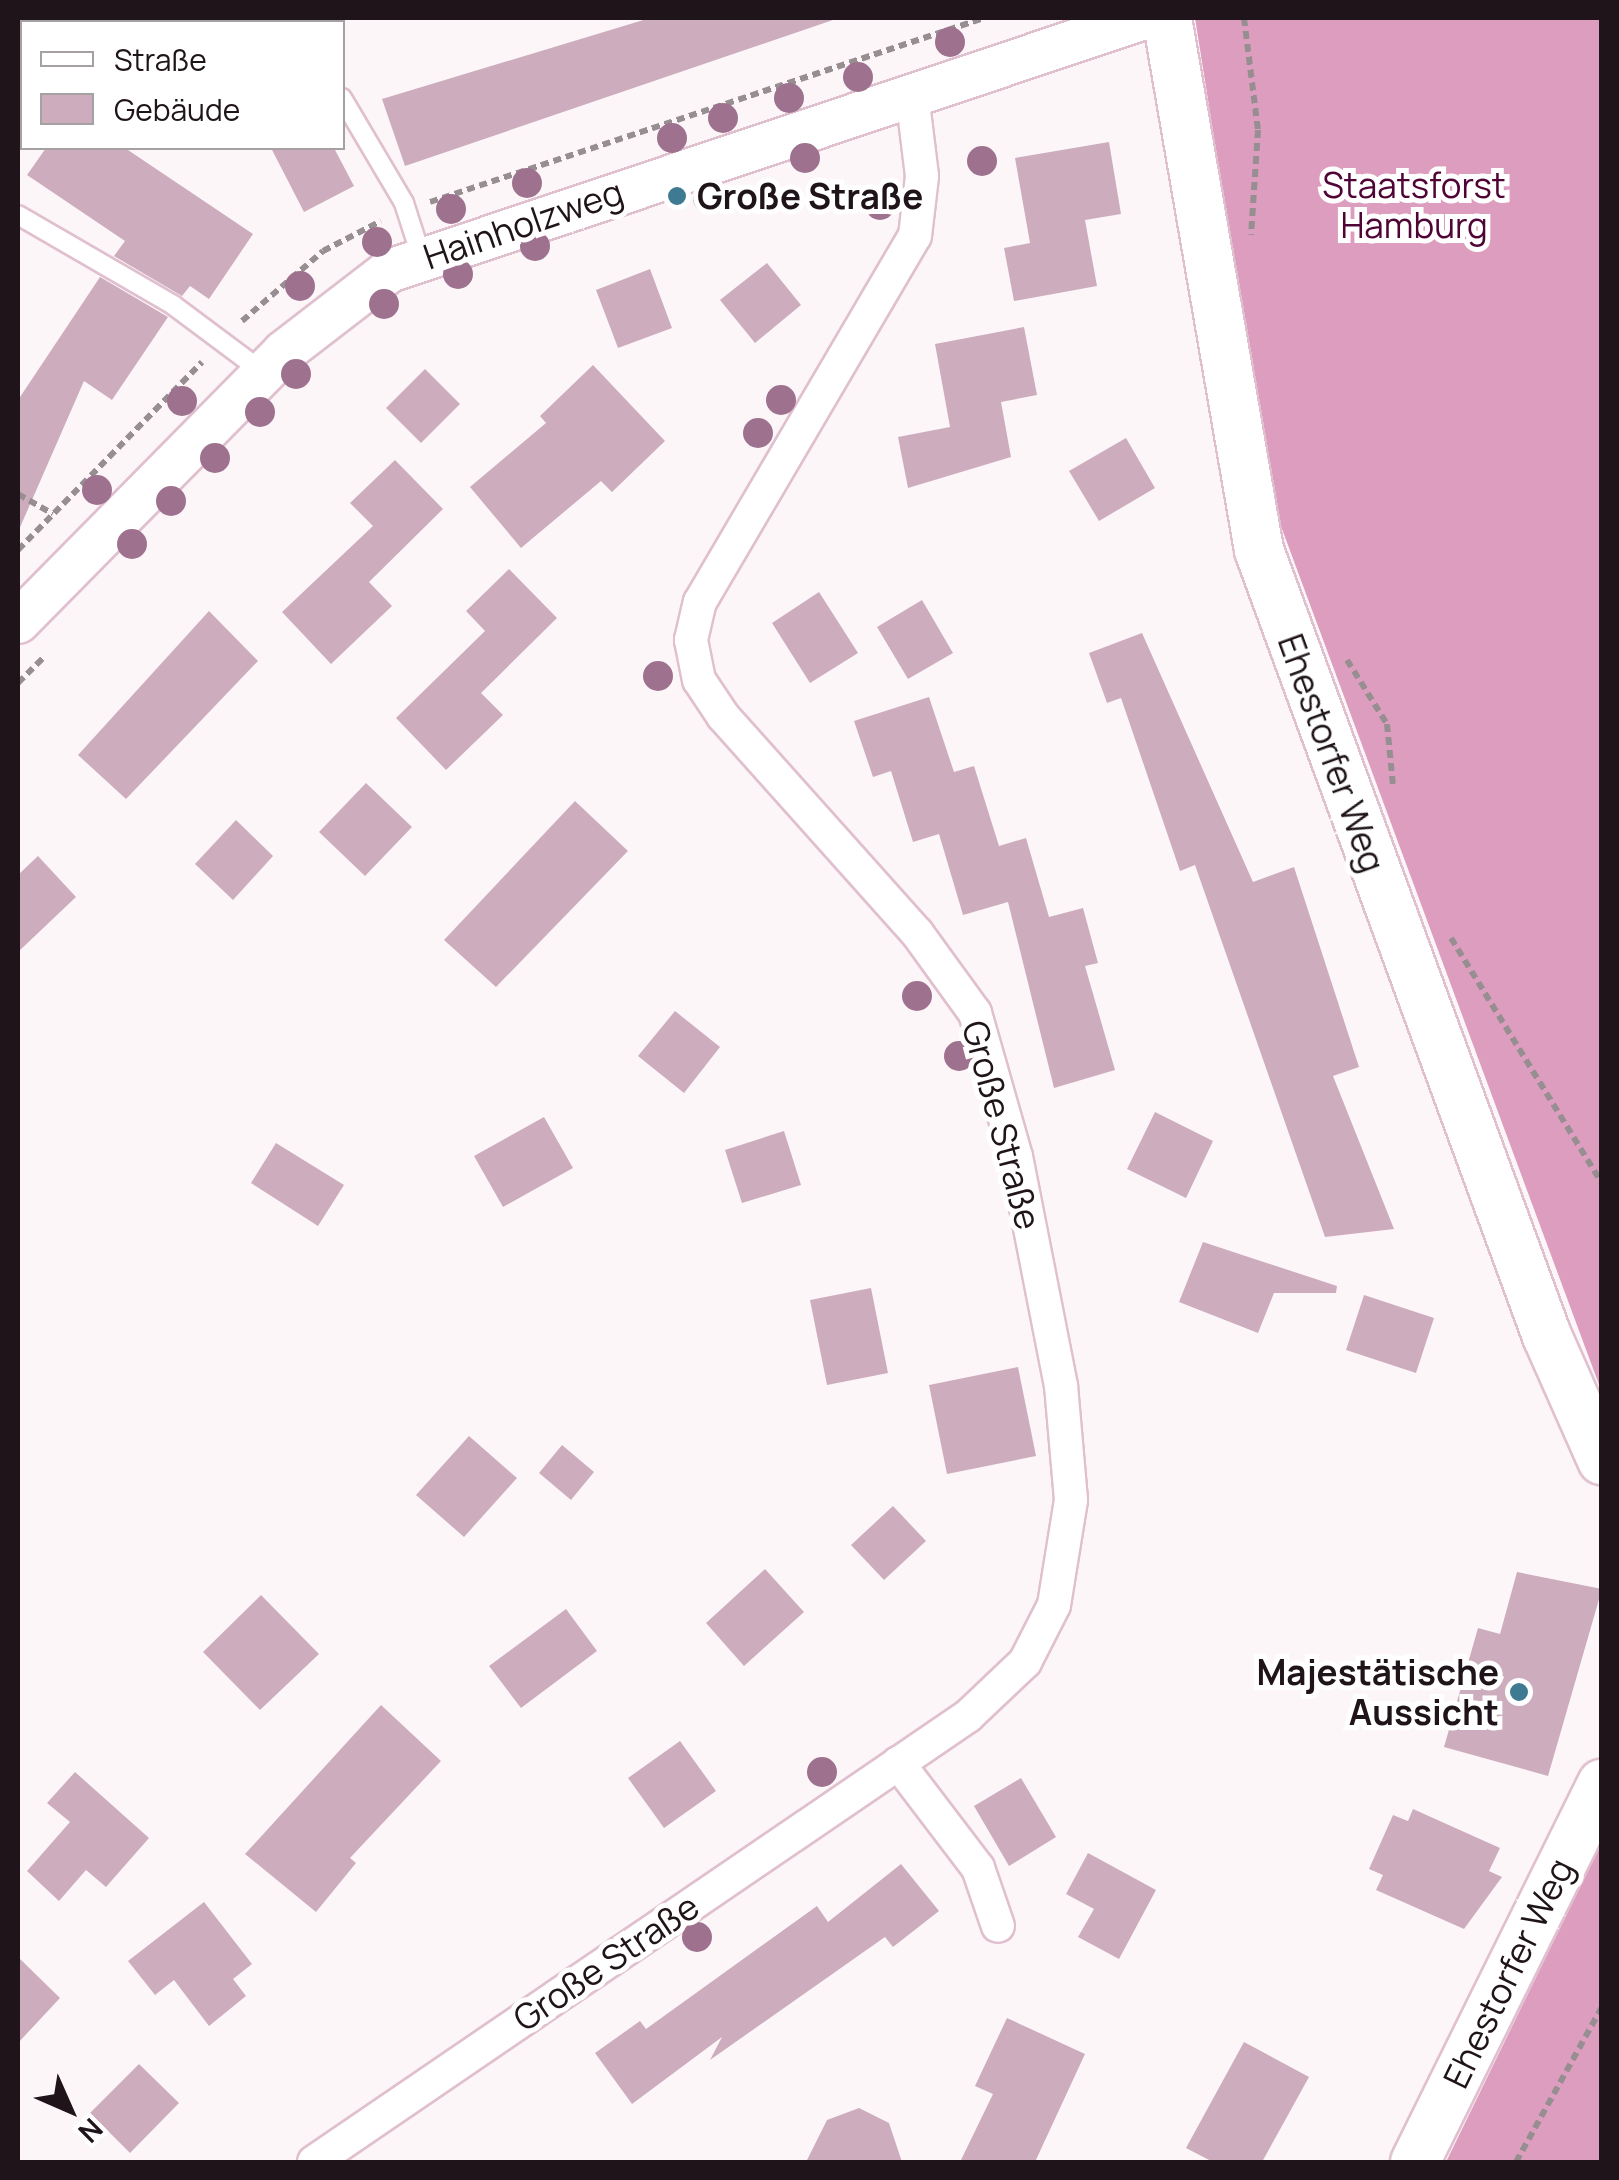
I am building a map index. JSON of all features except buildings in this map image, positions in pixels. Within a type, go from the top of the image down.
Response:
[{"type":"main road","name":"Ehestorfer Weg","points":[[1168,18],[1259,550],[1547,1336],[1602,1460]]},
{"type":"main road","name":"Ehestorfer Weg","points":[[1414,2162],[1602,1784]]},
{"type":"street","name":"Hainholzweg","points":[[18,622],[264,372],[357,289],[422,256],[1144,18]]},
{"type":"street","name":"Große Straße","points":[[314,2162],[898,1763],[1008,1681],[1054,1606],[1072,1500],[1061,1386],[1016,1157],[975,1013],[930,948],[723,716],[699,680],[691,640],[700,602],[914,236],[922,176],[912,95]]},
{"type":"street","points":[[898,1763],[978,1868],[998,1926]]},
{"type":"lane","points":[[345,103],[404,203],[422,256]]},
{"type":"lane","points":[[18,215],[173,305],[264,372]]},
{"type":"path","points":[[1244,18],[1260,165],[1250,246]]},
{"type":"path","points":[[18,494],[53,514]]},
{"type":"path","points":[[1333,645],[1373,691],[1387,724],[1393,801]]},
{"type":"path","points":[[18,684],[49,652]]},
{"type":"path","points":[[1444,929],[1479,973],[1602,1184]]},
{"type":"path","points":[[1516,2162],[1602,2007]]},
{"type":"green space","name":"Staatsforst Hamburg","points":[[1195,18],[1601,18],[1601,1390],[1272,502]]},
{"type":"green space","points":[[1601,1844],[1601,2162],[1446,2162]]},
{"type":"place","name":"Große Straße","points":[[677,196]]},
{"type":"place","name":"Majestätische Aussicht","points":[[1519,1692]]}]
